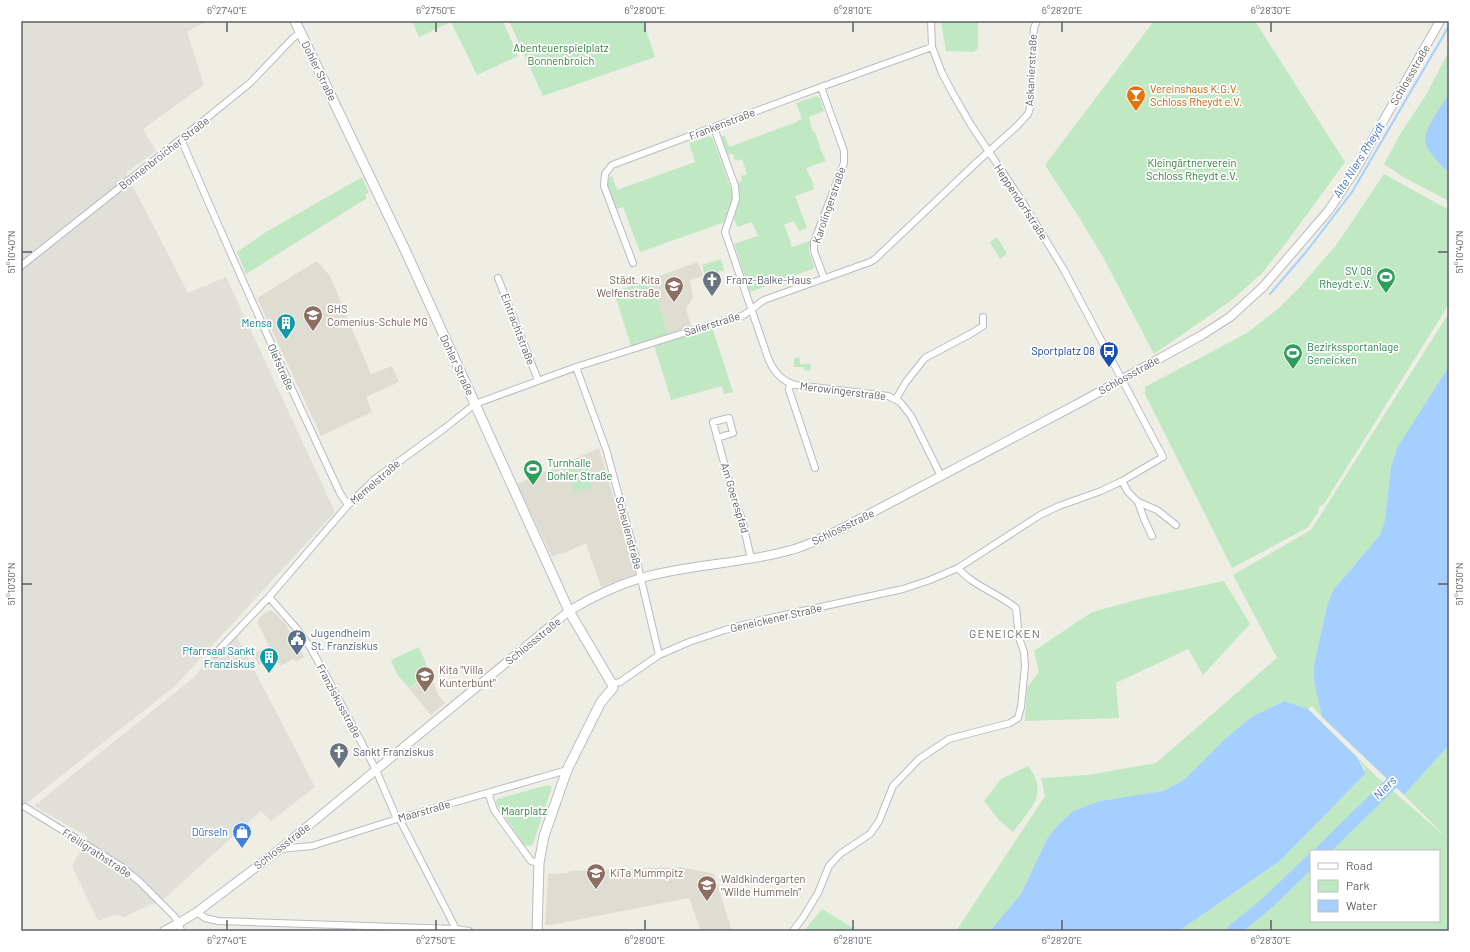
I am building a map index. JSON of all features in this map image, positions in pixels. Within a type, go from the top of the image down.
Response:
[{"type":"main road","name":"Dohler Straße","points":[[295,21],[400,238],[569,611],[612,684]]},
{"type":"main road","points":[[537,931],[540,873],[539,863],[544,836],[567,770],[601,702],[613,688],[612,684]]},
{"type":"street","name":"Heppendorfstraße","points":[[932,21],[932,47],[942,73],[952,92],[971,125],[990,152],[1064,270],[1123,379]]},
{"type":"street","name":"Askanierstraße","points":[[990,152],[1028,114],[1030,108],[1034,28],[1037,21]]},
{"type":"street","name":"Schlossstraße","points":[[164,931],[180,927],[197,912],[280,849],[569,611],[590,598],[641,578],[668,572],[752,559],[792,550],[812,542],[839,530],[1123,379],[1208,332],[1230,317],[1263,287],[1329,210],[1356,169],[1440,21]]},
{"type":"street","name":"Bonnenbroicher Straße","points":[[21,266],[181,140],[250,83],[293,38],[300,33]]},
{"type":"street","name":"Frankenstraße","points":[[633,263],[604,186],[604,174],[612,165],[932,47]]},
{"type":"street","name":"Karolingerstraße","points":[[821,87],[844,151],[844,163],[814,242],[814,251],[824,278]]},
{"type":"street","name":"Merowingerstraße","points":[[714,128],[735,186],[736,199],[725,232],[770,364],[780,378],[790,384],[880,395],[896,399],[903,405],[911,416],[941,476]]},
{"type":"street","name":"Olefstraße","points":[[181,140],[294,396],[340,493],[348,505]]},
{"type":"street","name":"Salierstraße","points":[[576,367],[744,315],[764,300],[876,259],[976,163],[990,152]]},
{"type":"street","name":"Eintrachtstraße","points":[[498,278],[538,380]]},
{"type":"street","name":"Merowingerstraße","points":[[896,399],[906,382],[925,358],[983,326],[983,317]]},
{"type":"street","name":"Memelstraße","points":[[215,654],[269,598],[348,505],[375,479],[475,404],[576,367]]},
{"type":"street","name":"Scheulenstraße","points":[[576,367],[606,449],[641,578],[659,655]]},
{"type":"street","name":"Geneickener Straße","points":[[612,684],[620,682],[659,655],[689,642],[761,620],[903,589],[958,568],[1040,516],[1059,506],[1122,481],[1163,457],[1123,379]]},
{"type":"street","name":"Merowingerstraße","points":[[790,384],[789,390],[815,468]]},
{"type":"street","name":"Am Goerespfad","points":[[717,438],[735,503],[742,519],[752,559]]},
{"type":"street","points":[[1122,481],[1128,492],[1138,502],[1157,510],[1176,525]]},
{"type":"street","points":[[1138,502],[1152,536]]},
{"type":"street","points":[[793,931],[818,893],[829,866],[840,854],[870,834],[878,822],[893,786],[919,759],[949,739],[1010,723],[1018,718],[1021,707],[1025,666],[1016,608],[965,577],[958,568]]},
{"type":"street","name":"Franziskusstraße","points":[[269,598],[297,629],[310,647],[335,691],[376,770],[398,819],[457,930]]},
{"type":"street","name":"Maarstraße","points":[[280,849],[312,846],[398,819],[567,770]]},
{"type":"street","points":[[488,793],[494,810],[531,861],[539,863]]},
{"type":"street","name":"Freiligrathstraße","points":[[25,807],[122,867],[140,882],[174,916],[180,927]]},
{"type":"street","points":[[197,912],[205,918],[218,921],[469,931]]},
{"type":"shaded area","points":[[21,21],[207,21],[187,32],[204,85],[143,129],[156,151],[126,173],[188,293],[226,277],[335,512],[175,686],[21,806]]},
{"type":"shaded area","name":"GHS Comenius-Schule MG","points":[[317,261],[330,276],[371,374],[392,366],[399,382],[366,397],[372,412],[321,436],[257,298]]},
{"type":"shaded area","name":"Städt. Kita Welfenstraße","points":[[698,262],[703,276],[690,280],[693,297],[686,309],[691,326],[668,334],[651,279]]},
{"type":"shaded area","points":[[599,448],[636,574],[601,587],[586,543],[552,557],[517,484]]},
{"type":"shaded area","points":[[271,610],[285,623],[304,657],[295,662],[294,659],[280,666],[277,660],[269,663],[268,661],[259,665],[253,654],[269,646],[257,622],[263,614]]},
{"type":"shaded area","points":[[234,631],[315,787],[271,821],[261,811],[165,898],[124,917],[114,915],[98,921],[72,866],[88,837],[34,806],[193,678]]},
{"type":"shaded area","name":"Kita \"Villa Kunterbunt\"","points":[[430,674],[439,696],[445,703],[431,715],[409,689]]},
{"type":"shaded area","points":[[680,867],[714,874],[732,931],[701,931],[689,898],[545,925],[548,874],[569,873],[569,871]]},
{"type":"green space","points":[[412,21],[503,21],[518,56],[477,75],[451,22],[419,37]]},
{"type":"green space","name":"Abenteuerspielplatz Bonnenbroich","points":[[509,21],[643,21],[655,57],[543,96]]},
{"type":"green space","points":[[941,21],[978,21],[978,48],[974,52],[946,51]]},
{"type":"green space","name":"Kleingärtnerverein Schloss Rheydt e.V.","points":[[1154,21],[1255,21],[1345,162],[1286,243],[1262,273],[1232,300],[1154,354],[1103,257],[1045,165]]},
{"type":"green space","points":[[1449,51],[1449,94],[1431,122],[1427,147],[1437,161],[1449,173],[1449,201],[1405,178],[1384,164],[1399,136],[1426,95]]},
{"type":"green space","points":[[817,96],[820,98],[824,111],[809,117],[813,132],[815,132],[819,146],[826,161],[806,168],[814,185],[814,189],[795,196],[807,228],[799,231],[794,221],[784,225],[792,247],[810,241],[809,252],[815,268],[750,292],[734,244],[758,236],[752,222],[737,227],[734,218],[740,196],[737,183],[742,181],[741,176],[747,174],[742,159],[735,161],[733,154],[727,155],[720,136],[725,136],[729,147],[797,122],[802,119],[796,103]]},
{"type":"green space","points":[[710,136],[713,139],[732,192],[732,201],[725,222],[640,252],[623,207],[615,209],[607,187],[606,178],[612,176],[617,190],[695,162],[689,143]]},
{"type":"green space","name":"Bezirkssportanlage Geneicken","points":[[1384,174],[1449,210],[1449,304],[1324,504],[1319,507],[1318,513],[1307,528],[1232,568],[1145,394],[1145,387],[1247,333],[1279,308],[1299,288],[1337,244]]},
{"type":"green space","points":[[362,177],[369,193],[365,195],[367,198],[246,274],[237,252],[266,232]]},
{"type":"green space","points":[[997,237],[1007,254],[1000,259],[990,242]]},
{"type":"green space","points":[[721,259],[724,270],[705,276],[702,265]]},
{"type":"green space","points":[[651,279],[668,334],[631,346],[614,292]]},
{"type":"green space","points":[[1449,313],[1449,366],[1397,449],[1391,467],[1385,520],[1380,535],[1344,577],[1327,606],[1314,665],[1316,690],[1322,717],[1312,706],[1308,709],[1283,701],[1253,716],[1245,722],[1223,741],[1184,780],[1163,791],[1100,801],[1073,811],[1059,824],[1047,839],[1021,894],[990,931],[956,931],[1045,796],[1041,778],[1088,775],[1156,763],[1277,658],[1233,575],[1311,530]]},
{"type":"green space","points":[[712,327],[733,392],[724,394],[722,386],[671,400],[654,345]]},
{"type":"green space","points":[[794,358],[800,358],[800,364],[811,364],[810,371],[804,370],[804,367],[794,367]]},
{"type":"green space","points":[[584,460],[592,488],[575,493],[566,465]]},
{"type":"green space","points":[[1224,581],[1250,624],[1203,675],[1188,649],[1116,683],[1119,718],[1025,721],[1027,688],[1039,672],[1034,651],[1092,612],[1144,598]]},
{"type":"green space","points":[[419,647],[430,673],[409,688],[397,674],[391,660]]},
{"type":"green space","points":[[1449,745],[1449,931],[1179,931],[1281,860],[1365,774],[1365,769],[1357,757],[1377,777],[1448,839],[1404,795]]},
{"type":"green space","points":[[1028,766],[1037,785],[1037,793],[1031,808],[1013,832],[999,820],[984,801],[1001,779]]},
{"type":"green space","name":"Maarplatz","points":[[548,785],[552,787],[533,844],[531,846],[524,845],[496,803],[497,799]]},
{"type":"green space","points":[[822,909],[858,931],[804,931]]},
{"type":"water","points":[[1449,94],[1449,173],[1431,154],[1425,141],[1431,123]]},
{"type":"water","points":[[1449,366],[1449,745],[1404,795],[1322,717],[1314,678],[1314,665],[1327,606],[1334,589],[1380,535],[1385,520],[1391,467],[1397,448]]},
{"type":"water","points":[[1284,701],[1308,709],[1357,757],[1365,774],[1281,860],[1179,931],[990,931],[1021,894],[1047,839],[1059,824],[1073,811],[1100,801],[1163,791],[1184,780],[1223,741],[1253,716]]},
{"type":"waterway","name":"Alte Niers Rheydt","points":[[1270,294],[1306,252],[1352,192],[1449,26]]},
{"type":"waterway","name":"Niers","points":[[1323,850],[1404,771]]},
{"type":"waterway","name":"Niers","points":[[1233,931],[1265,905],[1310,862]]},
{"type":"place","name":"Vereinshaus K.G.V. Schloss Rheydt e.V.","points":[[1136,112]]},
{"type":"place","name":"SV 08 Rheydt e.V.","points":[[1386,294]]},
{"type":"place","name":"Franz-Balke-Haus","points":[[712,297]]},
{"type":"place","name":"Städt. Kita Welfenstraße","points":[[674,303]]},
{"type":"place","name":"GHS Comenius-Schule MG","points":[[313,332]]},
{"type":"place","name":"Mensa","points":[[286,340]]},
{"type":"place","name":"Sportplatz 08","points":[[1109,368]]},
{"type":"place","name":"Bezirkssportanlage Geneicken","points":[[1293,370]]},
{"type":"place","name":"Turnhalle Dohler Straße","points":[[533,486]]},
{"type":"place","name":"Jugendheim St. Franziskus","points":[[297,656]]},
{"type":"place","name":"Pfarrsaal Sankt Franziskus","points":[[269,674]]},
{"type":"place","name":"Kita \"Villa Kunterbunt\"","points":[[425,693]]},
{"type":"place","name":"Sankt Franziskus","points":[[339,769]]},
{"type":"place","name":"Dürseln","points":[[242,849]]},
{"type":"place","name":"KiTa Mummpitz","points":[[596,890]]},
{"type":"place","name":"Waldkindergarten \"Wilde Hummeln\"","points":[[707,902]]},
{"type":"district","name":"GENEICKEN","points":[[1005,634]]}]
